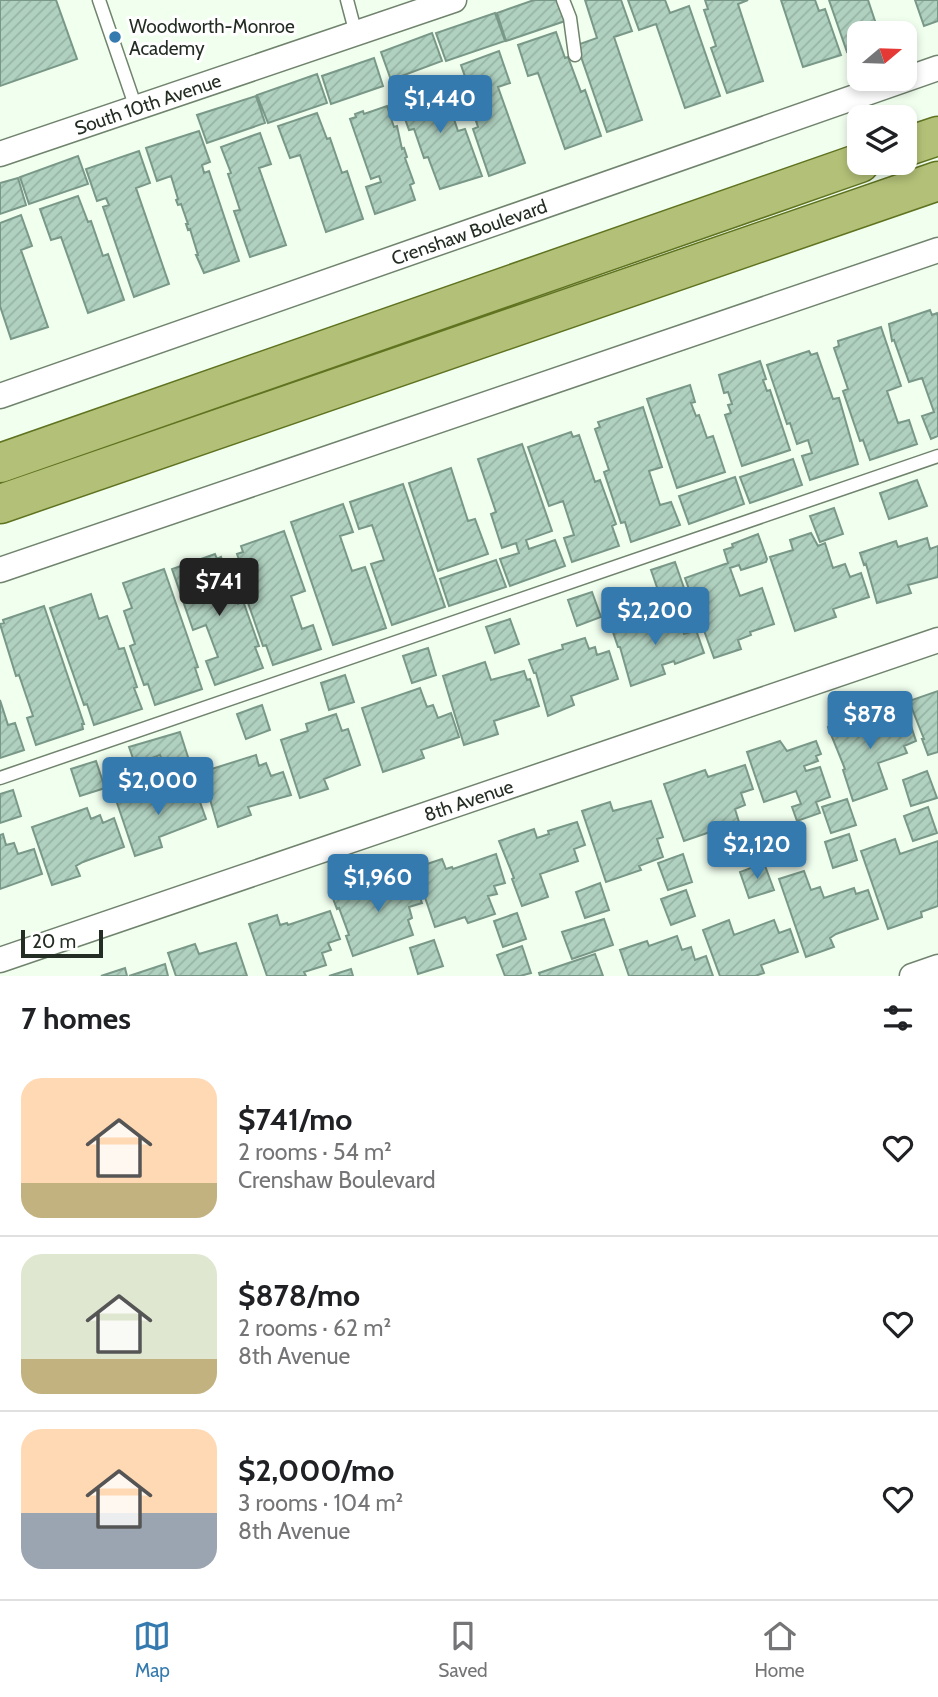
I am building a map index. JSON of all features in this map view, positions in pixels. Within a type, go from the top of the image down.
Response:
[{"type":"main road","points":[[917,143],[938,136]]},
{"type":"main road","points":[[0,463],[847,168]]},
{"type":"main road","points":[[0,504],[938,181]]},
{"type":"street","name":"South 10th Avenue","points":[[0,154],[454,0]]},
{"type":"street","name":"Crenshaw Boulevard","points":[[0,396],[938,68]]},
{"type":"street","points":[[0,570],[938,250]]},
{"type":"street","name":"8th Avenue","points":[[0,960],[938,640]]},
{"type":"street","points":[[912,976],[938,967]]},
{"type":"lane","points":[[99,0],[136,108]]},
{"type":"lane","points":[[347,0],[356,34]]},
{"type":"lane","points":[[563,0],[570,18],[575,55]]},
{"type":"lane","points":[[0,778],[938,456]]},
{"type":"building","points":[[0,0],[56,0],[77,59],[0,86]]},
{"type":"building","points":[[534,0],[558,0],[565,21],[506,41],[497,13]]},
{"type":"building","points":[[585,0],[621,0],[632,31],[614,37],[642,120],[607,132],[577,45],[597,38]]},
{"type":"building","points":[[628,0],[665,0],[670,13],[689,6],[720,96],[685,108],[656,24],[639,30]]},
{"type":"building","points":[[705,0],[748,0],[738,4],[763,81],[727,93],[711,48],[716,46],[704,10],[708,9]]},
{"type":"building","points":[[781,0],[815,0],[819,11],[825,9],[841,55],[803,67]]},
{"type":"building","points":[[829,0],[868,0],[875,21],[847,21],[847,52]]},
{"type":"building","points":[[915,0],[938,0],[938,21],[924,26]]},
{"type":"building","points":[[495,13],[505,41],[446,61],[436,33]]},
{"type":"building","points":[[556,32],[581,92],[585,90],[601,136],[565,149],[538,73],[528,76],[518,45]]},
{"type":"building","points":[[432,33],[442,61],[391,80],[381,52]]},
{"type":"building","points":[[499,51],[510,83],[498,87],[525,163],[489,176],[473,129],[478,127],[466,92],[470,91],[461,65]]},
{"type":"building","points":[[374,58],[383,86],[331,104],[322,76]]},
{"type":"building","points":[[317,74],[327,103],[268,123],[257,95]]},
{"type":"building","points":[[441,81],[458,131],[465,129],[482,176],[440,189],[428,157],[424,158],[414,129],[409,130],[397,96]]},
{"type":"building","points":[[256,96],[265,123],[207,143],[197,115]]},
{"type":"building","points":[[387,106],[407,157],[405,158],[414,183],[410,185],[415,200],[375,214],[366,187],[381,182],[379,176],[371,179],[350,119],[363,111],[364,114]]},
{"type":"building","points":[[317,113],[327,139],[330,138],[342,173],[347,171],[363,219],[326,232],[300,155],[290,158],[278,126]]},
{"type":"building","points":[[199,131],[210,162],[202,165],[204,173],[209,171],[239,261],[204,273],[181,204],[178,205],[176,200],[178,199],[171,176],[157,181],[146,148]]},
{"type":"building","points":[[260,133],[271,164],[259,168],[286,245],[250,257],[234,211],[240,210],[221,147]]},
{"type":"building","points":[[139,151],[150,183],[136,188],[169,284],[134,297],[103,207],[109,205],[106,198],[97,201],[86,169]]},
{"type":"building","points":[[78,156],[88,184],[29,204],[20,177]]},
{"type":"building","points":[[18,178],[26,205],[0,214],[0,183]]},
{"type":"building","points":[[78,196],[88,222],[91,221],[103,256],[108,254],[124,300],[88,313],[61,237],[51,240],[40,209]]},
{"type":"building","points":[[21,215],[32,246],[21,250],[48,327],[11,339],[0,306],[0,223]]},
{"type":"building","points":[[930,310],[932,315],[937,313],[938,317],[938,436],[931,439],[922,416],[934,412],[922,378],[909,382],[894,340],[892,341],[889,324]]},
{"type":"building","points":[[881,327],[901,386],[887,391],[898,423],[909,420],[917,444],[870,460],[863,440],[860,441],[843,391],[848,389],[834,348],[839,346],[838,341]]},
{"type":"building","points":[[809,351],[811,355],[817,353],[833,399],[839,398],[858,464],[810,480],[802,456],[812,453],[808,440],[797,444],[790,423],[787,424],[767,365]]},
{"type":"building","points":[[760,361],[766,379],[763,380],[767,391],[770,390],[790,450],[742,466],[725,415],[731,413],[728,405],[732,404],[728,392],[724,393],[719,375]]},
{"type":"building","points":[[690,385],[695,402],[691,403],[696,416],[699,415],[707,438],[713,436],[725,472],[677,488],[647,399]]},
{"type":"building","points":[[643,407],[662,467],[649,471],[660,505],[671,502],[680,525],[631,542],[625,522],[621,523],[604,472],[609,470],[595,429],[600,427],[598,422]]},
{"type":"building","points":[[571,432],[573,437],[579,435],[595,482],[600,480],[616,524],[612,526],[619,546],[572,562],[564,538],[574,535],[563,501],[549,506],[528,447]]},
{"type":"building","points":[[522,444],[552,531],[526,540],[529,549],[555,540],[565,566],[510,586],[500,559],[519,553],[516,543],[502,548],[491,514],[496,512],[478,459]]},
{"type":"building","points":[[793,459],[802,485],[750,503],[740,477]]},
{"type":"building","points":[[451,468],[468,521],[475,519],[488,554],[438,571],[409,483]]},
{"type":"building","points":[[735,477],[744,504],[689,524],[679,496]]},
{"type":"building","points":[[917,480],[927,506],[889,519],[880,493]]},
{"type":"building","points":[[403,484],[445,607],[392,625],[371,564],[384,560],[372,525],[359,529],[350,502]]},
{"type":"building","points":[[343,504],[353,532],[340,536],[352,571],[365,567],[386,628],[333,645],[291,522]]},
{"type":"building","points":[[834,508],[843,534],[820,542],[810,516]]},
{"type":"building","points":[[284,531],[305,591],[291,596],[302,629],[313,625],[321,649],[273,665],[266,645],[263,646],[246,597],[251,595],[237,554],[243,552],[241,546]]},
{"type":"building","points":[[811,533],[818,546],[825,543],[833,568],[845,564],[850,577],[861,573],[869,597],[833,609],[836,617],[795,631],[770,557],[793,550],[790,540]]},
{"type":"building","points":[[758,534],[766,562],[741,570],[739,565],[730,568],[740,596],[762,588],[774,624],[750,632],[751,635],[738,640],[741,649],[714,658],[685,578],[728,563],[724,550]]},
{"type":"building","points":[[927,538],[930,549],[938,546],[938,577],[908,585],[911,593],[877,603],[866,564],[864,565],[860,553],[896,541],[898,547]]},
{"type":"building","points":[[215,554],[217,559],[221,557],[238,604],[243,601],[259,646],[255,647],[263,668],[215,685],[206,661],[218,657],[206,625],[193,630],[172,569]]},
{"type":"building","points":[[496,560],[506,587],[449,606],[440,579]]},
{"type":"building","points":[[675,562],[684,588],[660,596],[651,570]]},
{"type":"building","points":[[164,569],[198,667],[195,668],[202,689],[155,705],[148,684],[144,685],[130,646],[135,644],[124,611],[132,608],[123,583]]},
{"type":"building","points":[[592,592],[601,617],[577,626],[568,600]]},
{"type":"building","points":[[91,594],[99,619],[107,616],[119,649],[124,648],[142,709],[94,725],[87,704],[84,705],[50,608]]},
{"type":"building","points":[[44,606],[84,724],[83,729],[36,745],[27,718],[33,716],[19,675],[16,676],[0,624],[4,623],[3,620]]},
{"type":"building","points":[[668,613],[671,624],[680,621],[684,634],[696,630],[704,653],[675,664],[674,661],[662,665],[665,674],[631,686],[613,632]]},
{"type":"building","points":[[510,619],[519,644],[495,653],[486,627]]},
{"type":"building","points":[[585,638],[589,649],[595,647],[597,655],[609,651],[618,679],[571,696],[574,705],[548,716],[536,673],[529,660],[563,649],[562,645]]},
{"type":"building","points":[[428,648],[436,675],[412,683],[403,656]]},
{"type":"building","points":[[485,662],[491,680],[524,671],[527,680],[530,679],[539,706],[494,721],[498,734],[464,745],[443,676]]},
{"type":"building","points":[[345,675],[354,702],[329,710],[321,683]]},
{"type":"building","points":[[420,688],[427,707],[433,705],[438,718],[451,713],[459,737],[421,750],[424,758],[383,772],[362,708]]},
{"type":"building","points":[[938,691],[938,752],[928,755],[909,701]]},
{"type":"building","points":[[0,700],[8,725],[15,723],[24,750],[0,758]]},
{"type":"building","points":[[262,705],[270,730],[246,739],[237,714]]},
{"type":"building","points":[[336,714],[342,731],[348,729],[360,765],[324,779],[328,789],[300,798],[281,740],[308,731],[306,724]]},
{"type":"building","points":[[907,714],[916,741],[904,746],[907,753],[878,763],[887,789],[853,801],[843,770],[845,769],[828,727],[855,718],[858,729]]},
{"type":"building","points":[[180,732],[188,757],[186,762],[167,768],[160,755],[135,764],[129,747]]},
{"type":"building","points":[[780,741],[787,751],[816,741],[821,754],[816,756],[818,761],[804,766],[806,771],[820,767],[830,797],[816,802],[820,813],[797,821],[792,807],[801,804],[796,791],[764,802],[747,752]]},
{"type":"building","points":[[256,755],[259,766],[266,763],[271,776],[283,772],[291,795],[248,807],[251,815],[218,827],[207,789],[205,790],[199,773]]},
{"type":"building","points":[[96,761],[105,788],[80,796],[71,769]]},
{"type":"building","points":[[745,765],[753,789],[741,793],[745,805],[735,809],[739,822],[684,841],[664,784],[705,770],[708,777]]},
{"type":"building","points":[[927,771],[937,798],[911,806],[903,780]]},
{"type":"building","points":[[182,788],[184,795],[196,791],[206,819],[159,837],[162,847],[135,856],[116,800],[149,789],[153,798]]},
{"type":"building","points":[[13,790],[21,816],[0,823],[0,794]]},
{"type":"building","points":[[847,799],[856,825],[831,833],[822,807]]},
{"type":"building","points":[[651,801],[663,837],[657,839],[663,857],[639,866],[641,870],[606,882],[582,811],[610,802],[613,811]]},
{"type":"building","points":[[928,807],[937,833],[913,841],[904,816]]},
{"type":"building","points":[[87,808],[91,819],[100,815],[103,823],[114,818],[124,847],[83,862],[76,866],[80,876],[52,885],[32,827]]},
{"type":"building","points":[[577,822],[585,845],[574,849],[578,861],[540,874],[548,897],[522,906],[499,841],[534,829],[537,838],[549,834],[548,831]]},
{"type":"building","points":[[766,827],[776,854],[751,862],[742,835]]},
{"type":"building","points":[[3,834],[6,845],[14,843],[18,854],[34,849],[42,874],[0,889],[0,835]]},
{"type":"building","points":[[849,834],[857,860],[833,868],[825,842]]},
{"type":"building","points":[[895,839],[900,854],[938,841],[938,906],[921,912],[922,917],[888,929],[861,851]]},
{"type":"building","points":[[496,854],[505,883],[494,886],[497,894],[488,896],[495,914],[468,923],[465,917],[435,927],[415,868],[442,859],[446,869],[453,869]]},
{"type":"building","points":[[683,854],[692,882],[668,890],[658,863]]},
{"type":"building","points":[[764,863],[774,890],[749,898],[740,872]]},
{"type":"building","points":[[804,871],[811,890],[820,887],[824,898],[854,888],[856,894],[868,890],[878,919],[836,934],[830,938],[834,947],[806,957],[779,879]]},
{"type":"building","points":[[412,875],[422,903],[409,907],[412,918],[408,920],[413,935],[353,956],[346,936],[349,935],[332,896],[366,885],[369,892]]},
{"type":"building","points":[[600,883],[609,910],[585,918],[576,892]]},
{"type":"building","points":[[686,890],[695,916],[671,925],[661,899]]},
{"type":"building","points":[[330,911],[340,939],[328,943],[331,950],[322,953],[326,965],[304,972],[306,976],[267,976],[249,924],[277,915],[280,925],[288,925]]},
{"type":"building","points":[[517,913],[526,939],[503,947],[494,921]]},
{"type":"building","points":[[604,919],[613,945],[572,959],[562,932]]},
{"type":"building","points":[[729,920],[734,935],[774,920],[779,933],[790,929],[798,952],[761,965],[764,973],[755,976],[720,976],[703,930]]},
{"type":"building","points":[[677,936],[682,950],[691,947],[695,960],[706,956],[713,976],[629,976],[620,950],[647,941],[649,946]]},
{"type":"building","points":[[434,940],[443,966],[418,974],[410,948]]},
{"type":"building","points":[[236,943],[247,976],[176,976],[168,953],[195,944],[199,954]]},
{"type":"building","points":[[522,946],[531,973],[505,976],[497,955]]},
{"type":"building","points":[[595,954],[603,976],[540,976],[539,973]]},
{"type":"building","points":[[165,964],[168,976],[129,976]]},
{"type":"building","points":[[125,968],[127,976],[101,976]]},
{"type":"building","points":[[351,969],[353,976],[329,976]]},
{"type":"place","name":"Woodworth-Monroe Academy","points":[[115,37]]}]
